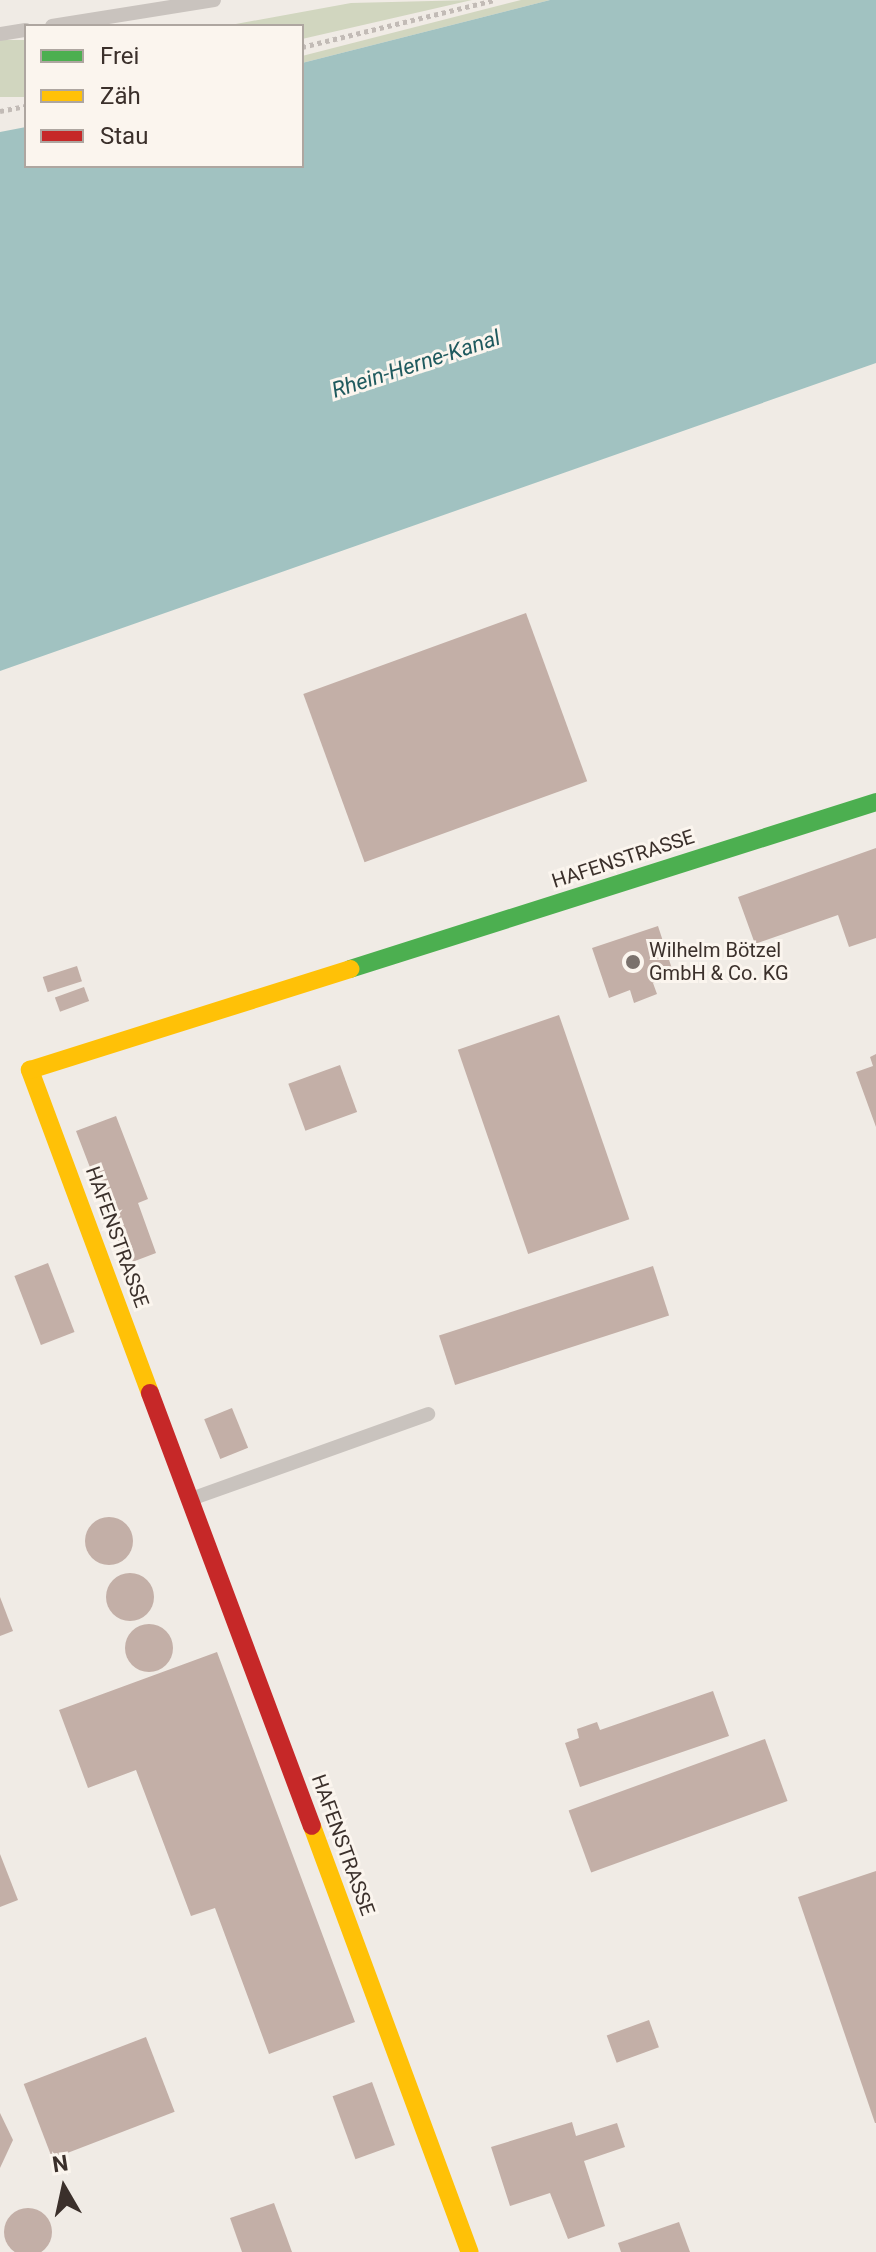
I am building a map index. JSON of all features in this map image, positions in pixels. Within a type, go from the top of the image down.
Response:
[{"type":"street","name":"HAFENSTRASSE","points":[[470,2252],[30,1070],[876,802]]},
{"type":"lane","points":[[64,24],[214,0]]},
{"type":"lane","points":[[0,34],[24,30]]},
{"type":"lane","points":[[191,1499],[428,1414]]},
{"type":"path","points":[[304,47],[495,0]]},
{"type":"path","points":[[0,111],[24,106]]},
{"type":"green space","points":[[472,0],[304,39],[304,24],[236,24],[351,3]]},
{"type":"green space","points":[[521,0],[550,0],[304,62],[304,55]]},
{"type":"green space","points":[[0,40],[24,40],[24,97],[0,97]]},
{"type":"water","name":"Rhein-Herne-Kanal","points":[[550,0],[876,0],[876,363],[0,671],[0,132],[24,127],[24,168],[304,168],[304,62]]},
{"type":"building","points":[[526,613],[587,781],[365,862],[303,694]]},
{"type":"building","points":[[876,848],[876,938],[849,947],[838,915],[755,944],[738,897]]},
{"type":"building","name":"Wilhelm Bötzel GmbH & Co. KG","points":[[658,926],[674,975],[653,983],[657,994],[634,1003],[630,990],[609,998],[592,948]]},
{"type":"building","points":[[77,966],[82,981],[48,992],[43,977]]},
{"type":"building","points":[[84,987],[89,1001],[60,1012],[55,998]]},
{"type":"building","points":[[559,1015],[629,1219],[528,1254],[458,1050]]},
{"type":"building","points":[[876,1054],[876,1127],[856,1072],[873,1066],[870,1057]]},
{"type":"building","points":[[340,1065],[357,1112],[305,1131],[288,1084]]},
{"type":"building","points":[[116,1116],[148,1199],[138,1203],[156,1253],[127,1264],[76,1131]]},
{"type":"building","points":[[48,1263],[75,1332],[41,1345],[14,1276]]},
{"type":"building","points":[[653,1266],[669,1315],[455,1385],[439,1336]]},
{"type":"building","points":[[232,1408],[248,1448],[220,1459],[204,1419]]},
{"type":"building","points":[[109,1517],[126,1524],[133,1541],[126,1558],[109,1565],[92,1558],[85,1541],[92,1524]]},
{"type":"building","points":[[130,1573],[147,1580],[154,1597],[147,1614],[130,1621],[113,1614],[106,1597],[113,1580]]},
{"type":"building","points":[[0,1597],[13,1631],[0,1636]]},
{"type":"building","points":[[149,1624],[166,1631],[173,1648],[166,1665],[149,1672],[132,1665],[125,1648],[132,1631]]},
{"type":"building","points":[[217,1652],[355,2022],[269,2054],[215,1908],[191,1916],[136,1770],[88,1788],[59,1710]]},
{"type":"building","points":[[713,1691],[729,1736],[580,1787],[565,1743],[579,1738],[577,1729],[597,1722],[600,1730]]},
{"type":"building","points":[[765,1739],[788,1801],[591,1873],[569,1810]]},
{"type":"building","points":[[0,1854],[18,1900],[0,1907]]},
{"type":"building","points":[[876,1871],[876,2123],[875,2123],[798,1897]]},
{"type":"building","points":[[649,2020],[659,2047],[617,2063],[607,2035]]},
{"type":"building","points":[[146,2037],[175,2112],[52,2159],[24,2084]]},
{"type":"building","points":[[372,2082],[395,2145],[355,2159],[333,2096]]},
{"type":"building","points":[[0,2113],[13,2140],[0,2168]]},
{"type":"building","points":[[572,2122],[576,2136],[617,2123],[625,2147],[584,2161],[605,2226],[568,2239],[550,2193],[510,2206],[491,2147]]},
{"type":"building","points":[[274,2203],[292,2252],[242,2252],[230,2218]]},
{"type":"building","points":[[19,2210],[37,2210],[50,2223],[50,2241],[39,2253],[17,2253],[6,2241],[6,2223]]},
{"type":"building","points":[[679,2222],[690,2252],[621,2252],[618,2243]]},
{"type":"traffic: fast","points":[[350,969],[876,802]]},
{"type":"traffic: slow","points":[[150,1393],[30,1070],[350,969]]},
{"type":"traffic: slow","points":[[312,1826],[470,2252]]},
{"type":"traffic: jam","points":[[150,1393],[312,1826]]},
{"type":"place","name":"Wilhelm Bötzel GmbH & Co. KG","points":[[633,962]]}]
